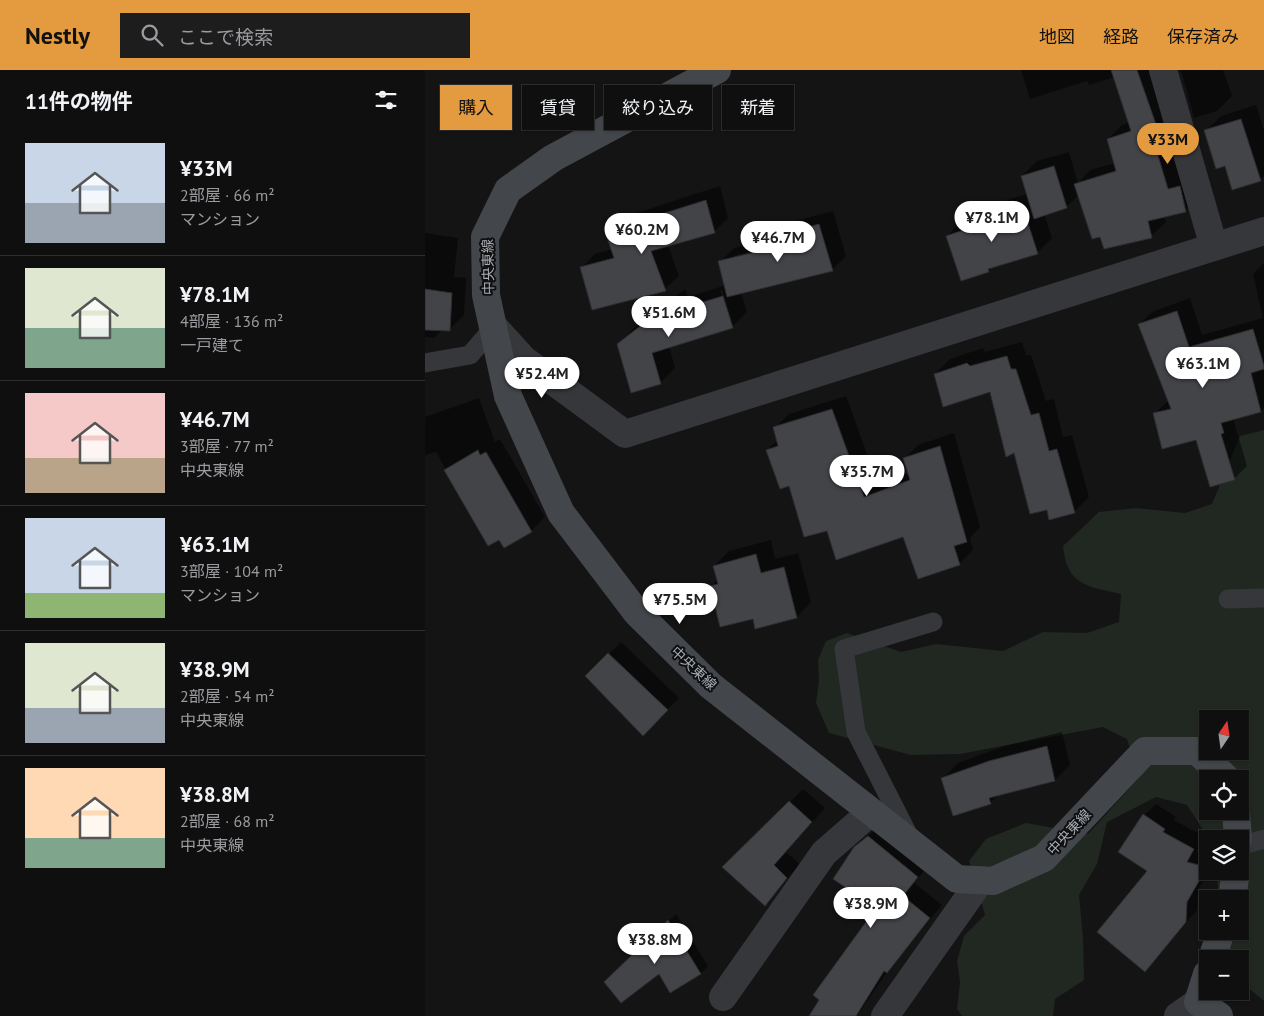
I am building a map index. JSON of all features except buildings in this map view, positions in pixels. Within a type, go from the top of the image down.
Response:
[{"type":"main road","name":"中央東線","points":[[717,70],[553,158],[508,190],[485,237],[486,295],[508,396],[561,513],[637,613],[711,686],[957,879],[993,881],[1044,858],[1145,751],[1197,751],[1217,770]]},
{"type":"street","points":[[1163,70],[1214,248]]},
{"type":"street","points":[[494,327],[523,359],[625,434],[1264,231]]},
{"type":"street","points":[[723,997],[823,853],[871,812]]},
{"type":"street","points":[[885,1016],[981,880]]},
{"type":"lane","points":[[425,363],[470,355],[494,327]]},
{"type":"lane","points":[[1229,599],[1264,598]]},
{"type":"lane","points":[[913,845],[857,732],[844,649],[933,622]]},
{"type":"lane","points":[[1249,843],[1264,839]]},
{"type":"shaded area","points":[[1264,430],[1264,1001],[1249,988],[1249,950],[1229,950],[1227,940],[1249,940],[1249,890],[1219,890],[1217,880],[1249,880],[1249,830],[1203,830],[1187,805],[1156,797],[1107,822],[1097,864],[1079,895],[1084,980],[1055,999],[1053,1016],[962,1016],[957,1009],[960,982],[957,961],[964,936],[985,915],[969,861],[986,839],[1026,823],[1088,834],[1139,778],[1127,739],[1103,727],[960,754],[911,755],[829,733],[816,703],[819,680],[818,660],[826,641],[847,633],[901,652],[936,644],[1003,651],[1043,632],[1087,633],[1119,622],[1121,594],[1089,586],[1074,577],[1065,559],[1063,546],[1099,512],[1136,508],[1185,513],[1212,504],[1240,436]]}]
